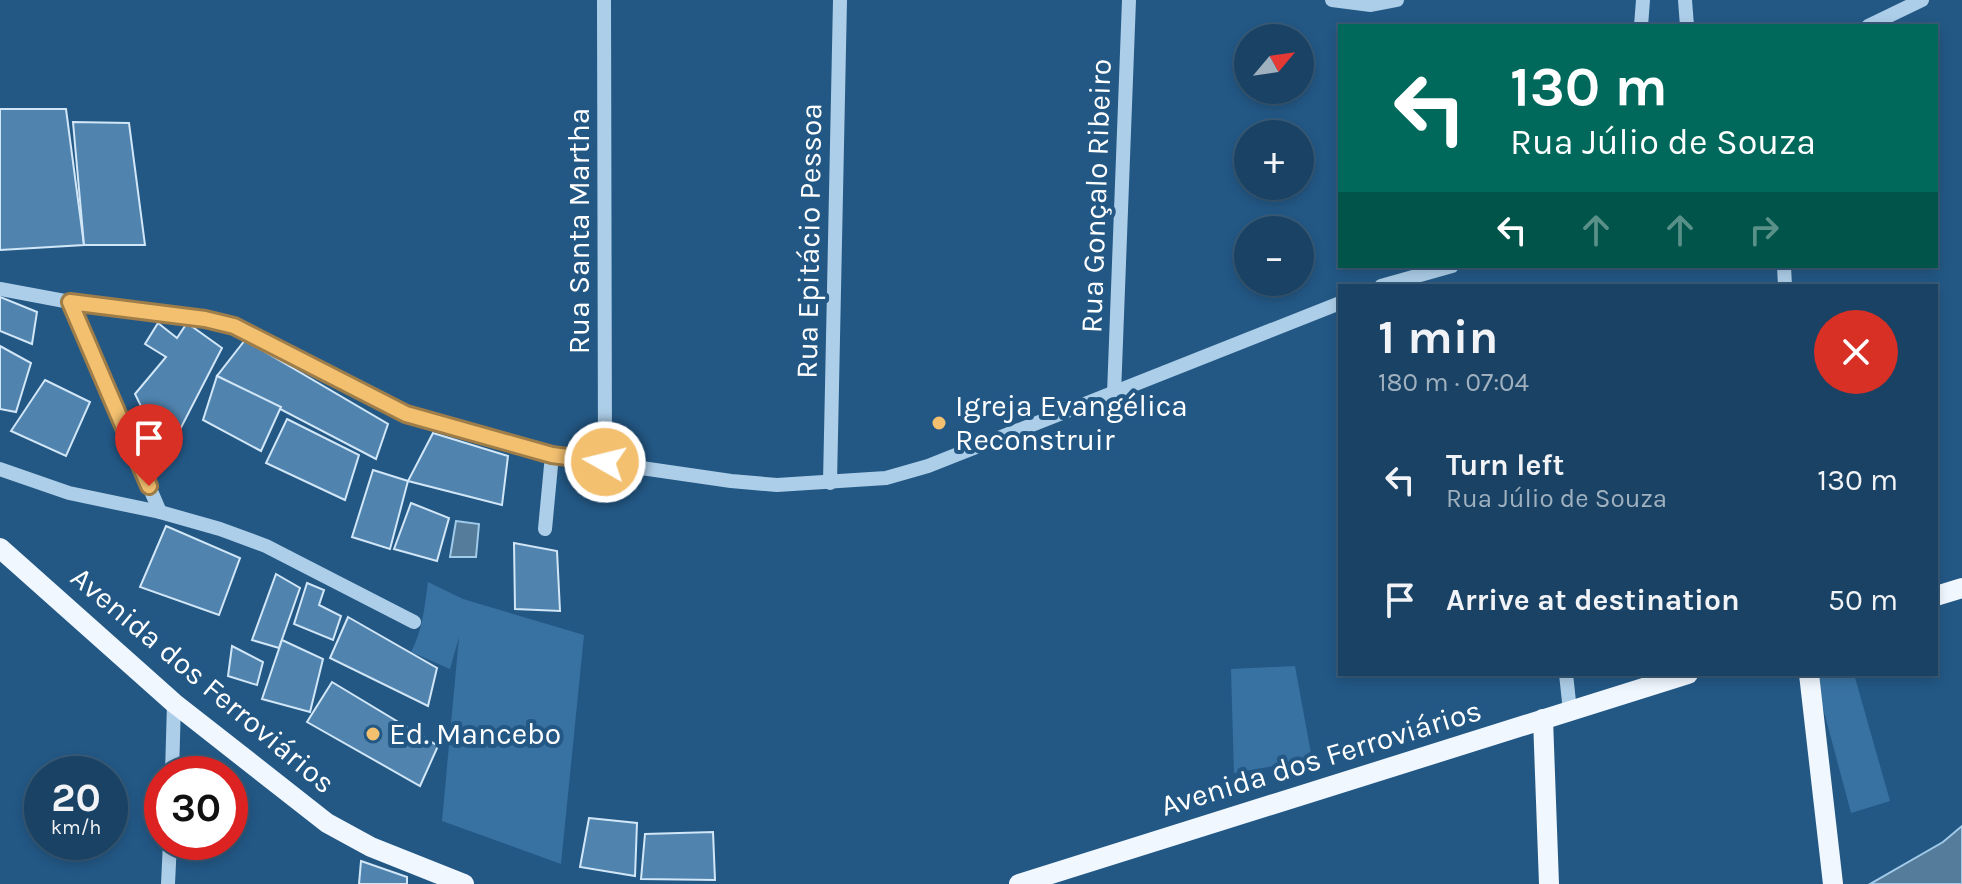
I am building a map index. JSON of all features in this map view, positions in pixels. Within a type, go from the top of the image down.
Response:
[{"type":"main road","name":"Avenida dos Ferroviários","points":[[0,548],[174,703],[327,823],[371,847],[464,884]]},
{"type":"main road","points":[[1938,595],[1962,588]]},
{"type":"main road","name":"Avenida dos Ferroviários","points":[[1019,884],[1682,676]]},
{"type":"main road","points":[[1809,676],[1833,884]]},
{"type":"main road","points":[[1543,719],[1549,884]]},
{"type":"street","name":"Rua Santa Martha","points":[[604,0],[605,462]]},
{"type":"street","name":"Rua Epitácio Pessoa","points":[[830,483],[840,0]]},
{"type":"street","name":"Rua Gonçalo Ribeiro","points":[[1114,394],[1129,0]]},
{"type":"street","points":[[1332,0],[1371,5],[1397,0]]},
{"type":"street","points":[[1641,24],[1643,0]]},
{"type":"street","points":[[1685,0],[1687,24]]},
{"type":"street","points":[[1872,24],[1922,0]]},
{"type":"street","points":[[1386,284],[1416,268]]},
{"type":"street","points":[[1386,284],[1445,268]]},
{"type":"street","points":[[0,289],[234,326],[406,414],[552,455],[777,485],[886,478],[928,466],[1338,304]]},
{"type":"street","points":[[70,302],[160,512]]},
{"type":"street","points":[[545,529],[552,455]]},
{"type":"street","points":[[0,469],[69,493],[160,512],[220,529],[266,546],[414,622]]},
{"type":"street","points":[[1566,676],[1570,711]]},
{"type":"street","points":[[173,756],[174,703]]},
{"type":"street","points":[[168,884],[169,860]]},
{"type":"shaded area","points":[[456,521],[479,524],[476,557],[450,557]]},
{"type":"shaded area","points":[[428,582],[463,599],[584,635],[561,864],[442,821],[459,637],[450,669],[411,652],[420,627]]},
{"type":"shaded area","points":[[1295,666],[1312,759],[1234,773],[1231,669]]},
{"type":"shaded area","points":[[1815,676],[1855,676],[1890,801],[1851,813]]},
{"type":"shaded area","points":[[1962,826],[1962,884],[1870,884],[1943,842]]},
{"type":"building","points":[[0,109],[66,109],[84,245],[0,250]]},
{"type":"building","points":[[73,122],[129,123],[145,245],[84,245]]},
{"type":"building","points":[[0,297],[37,312],[32,344],[0,331]]},
{"type":"building","points":[[158,323],[177,338],[187,323],[222,348],[171,447],[153,431],[135,394],[166,357],[145,344]]},
{"type":"building","points":[[245,340],[388,424],[376,459],[217,376]]},
{"type":"building","points":[[0,346],[31,363],[16,412],[0,409]]},
{"type":"building","points":[[217,376],[281,407],[261,451],[203,420]]},
{"type":"building","points":[[45,380],[90,402],[66,456],[11,431]]},
{"type":"building","points":[[287,419],[359,455],[345,500],[266,463]]},
{"type":"building","points":[[433,433],[508,456],[502,505],[408,481]]},
{"type":"building","points":[[373,470],[408,481],[390,549],[352,537]]},
{"type":"building","points":[[411,503],[449,518],[437,561],[394,549]]},
{"type":"building","points":[[166,526],[240,558],[219,615],[140,587]]},
{"type":"building","points":[[514,543],[557,551],[560,611],[515,609]]},
{"type":"building","points":[[276,574],[300,588],[279,648],[252,640]]},
{"type":"building","points":[[307,583],[324,590],[319,605],[341,616],[333,640],[294,624]]},
{"type":"building","name":"Ed. Mancebo","points":[[348,617],[437,668],[428,706],[330,658]]},
{"type":"building","points":[[282,640],[323,659],[310,712],[262,699]]},
{"type":"building","points":[[232,646],[263,662],[257,685],[228,676]]},
{"type":"building","name":"Ed. Mancebo","points":[[332,682],[438,746],[420,786],[307,722]]},
{"type":"building","points":[[589,818],[637,823],[635,876],[580,867]]},
{"type":"building","points":[[713,832],[715,880],[641,879],[645,834]]},
{"type":"building","points":[[361,861],[407,877],[407,884],[359,884]]},
{"type":"place","name":"Igreja Evangélica Reconstruir","points":[[939,423]]},
{"type":"place","name":"Ed. Mancebo","points":[[373,734]]},
{"type":"route","points":[[149,486],[70,302],[205,319],[234,326],[406,414],[552,455],[605,462]]}]
